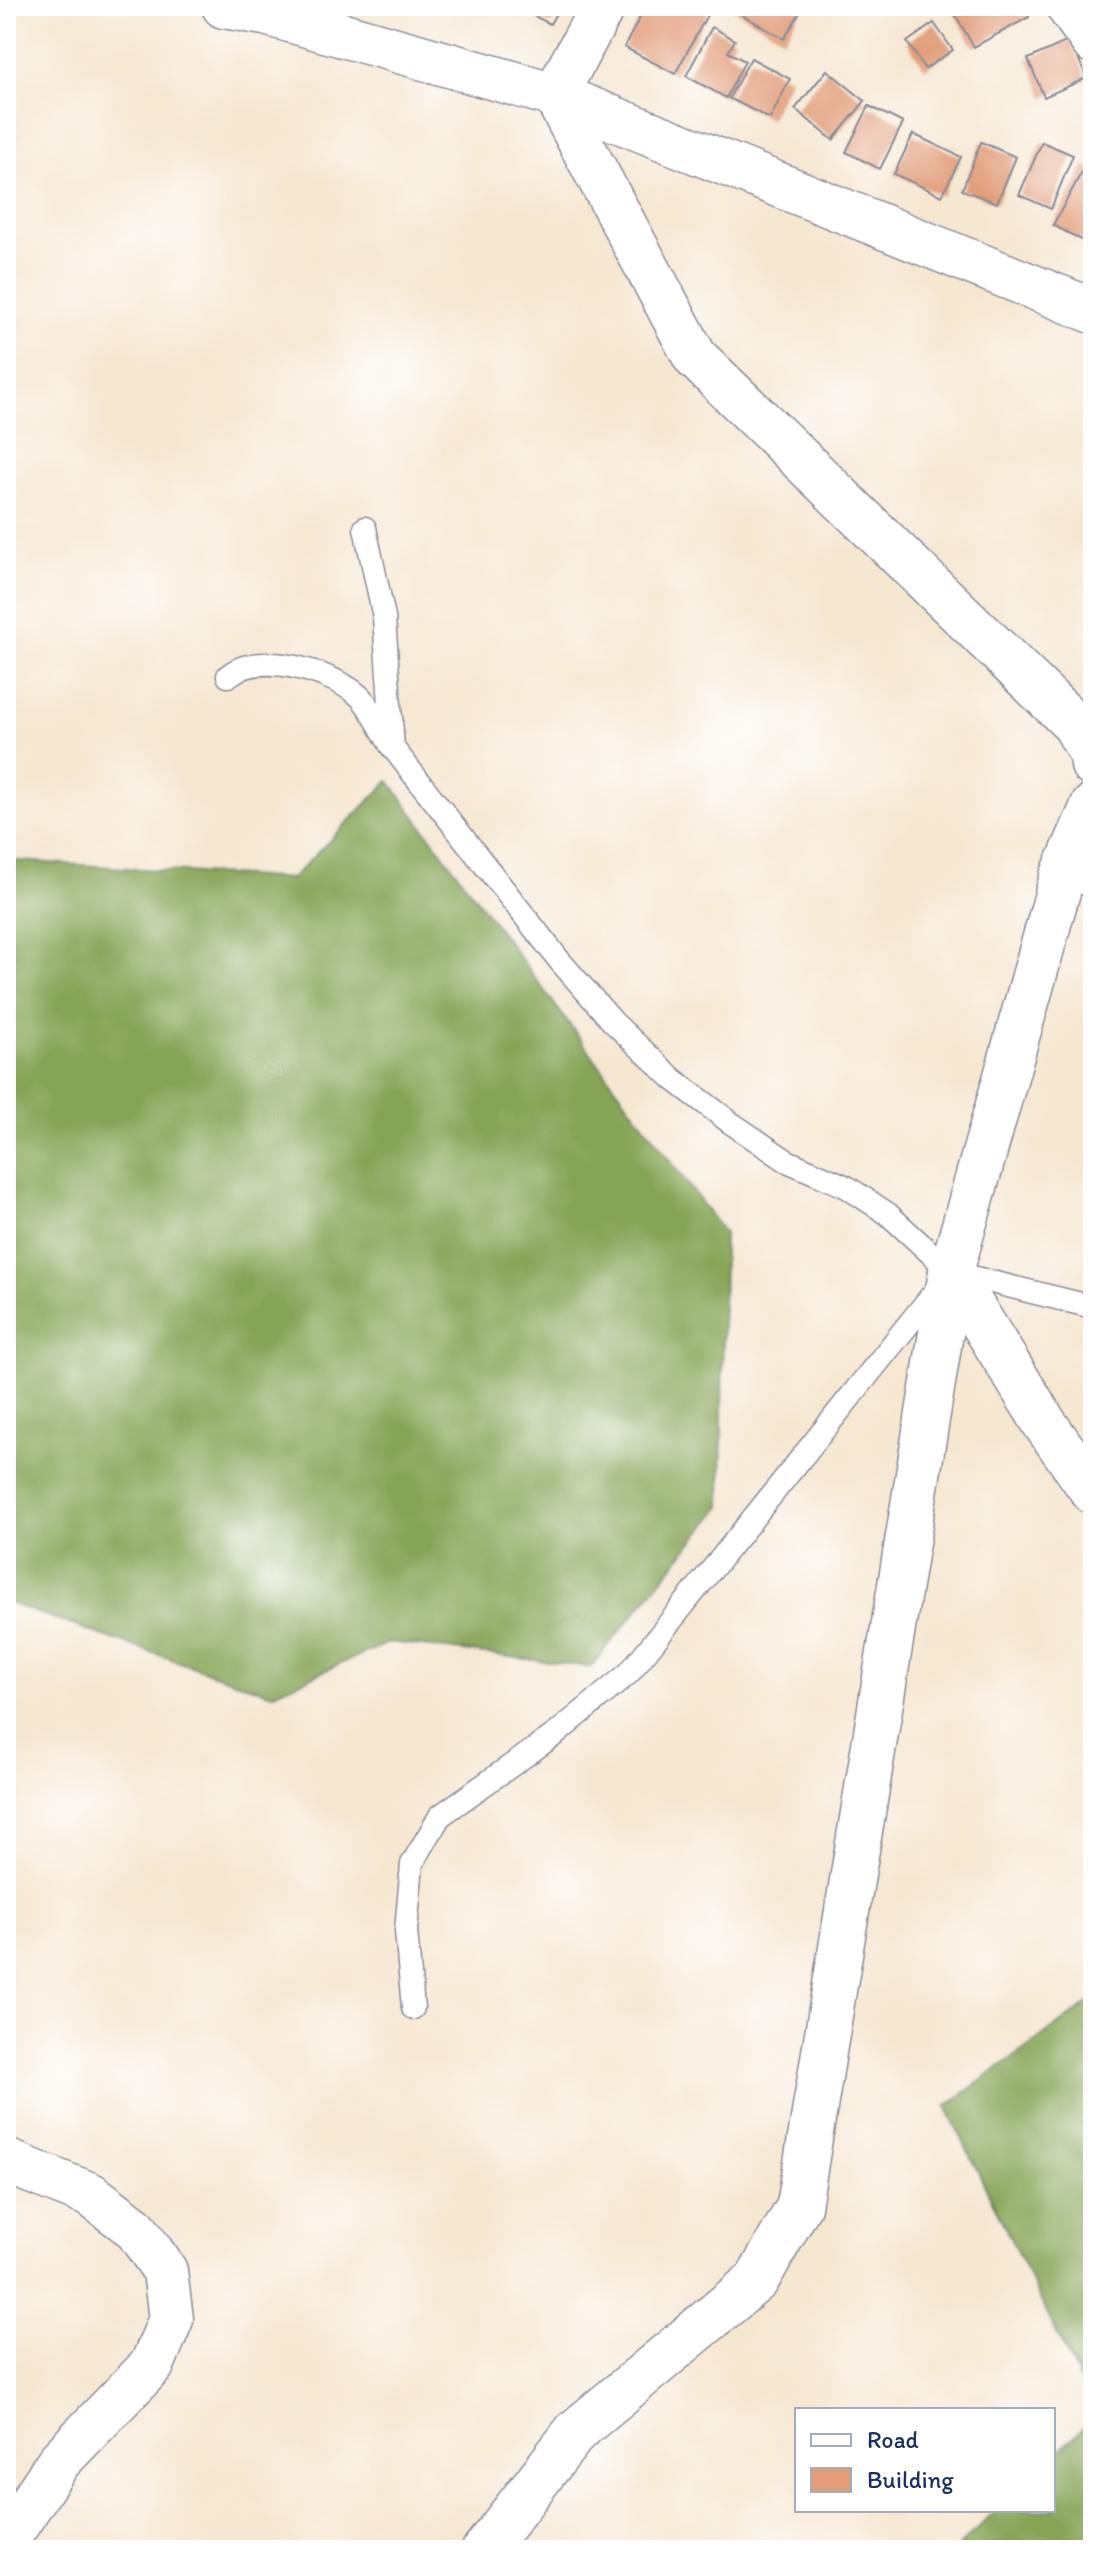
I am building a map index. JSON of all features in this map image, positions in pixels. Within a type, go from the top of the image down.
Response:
[{"type":"street","points":[[224,6],[265,13],[555,95],[1093,311]]},
{"type":"street","points":[[555,95],[603,6]]},
{"type":"street","points":[[1068,6],[1093,41]]},
{"type":"street","points":[[555,95],[695,357],[1074,724],[1092,755],[1093,765]]},
{"type":"street","points":[[484,2550],[576,2431],[757,2280],[799,2206],[951,1272],[1078,881],[1093,806]]},
{"type":"street","points":[[951,1272],[1045,1424],[1093,1492]]},
{"type":"street","points":[[6,2161],[91,2195],[135,2228],[165,2271],[171,2319],[152,2365],[59,2461],[6,2541]]},
{"type":"lane","points":[[365,528],[384,617],[393,748]]},
{"type":"lane","points":[[228,676],[239,667],[289,664],[358,695],[393,748],[559,960],[613,1022],[673,1079],[787,1161],[847,1187],[888,1214],[951,1272],[1093,1307]]},
{"type":"lane","points":[[413,2008],[406,1931],[412,1864],[440,1816],[557,1733],[629,1673],[951,1272]]},
{"type":"green space","points":[[389,781],[724,1233],[721,1507],[591,1667],[390,1642],[272,1694],[6,1602],[6,860],[291,879]]},
{"type":"green space","points":[[1093,2000],[1093,2408],[946,2106]]},
{"type":"green space","points":[[1093,2418],[1093,2550],[955,2550],[995,2512],[1055,2512],[1055,2455]]},
{"type":"building","points":[[514,6],[560,6],[550,24]]},
{"type":"building","points":[[646,6],[712,6],[675,74],[624,47]]},
{"type":"building","points":[[727,6],[804,6],[784,39]]},
{"type":"building","points":[[950,6],[1023,6],[1029,17],[974,47]]},
{"type":"building","points":[[934,23],[953,50],[925,69],[907,42]]},
{"type":"building","points":[[712,27],[735,40],[728,52],[745,61],[726,98],[686,76]]},
{"type":"building","points":[[1070,40],[1087,78],[1044,97],[1028,59]]},
{"type":"building","points":[[751,58],[790,79],[770,119],[729,98]]},
{"type":"building","points":[[827,70],[865,101],[833,140],[795,109]]},
{"type":"building","points":[[869,106],[903,123],[880,169],[846,152]]},
{"type":"building","points":[[913,134],[961,157],[942,196],[894,174]]},
{"type":"building","points":[[981,142],[1016,157],[997,203],[962,190]]},
{"type":"building","points":[[1042,142],[1073,155],[1051,209],[1019,195]]},
{"type":"building","points":[[1085,166],[1093,170],[1093,246],[1053,225]]}]
